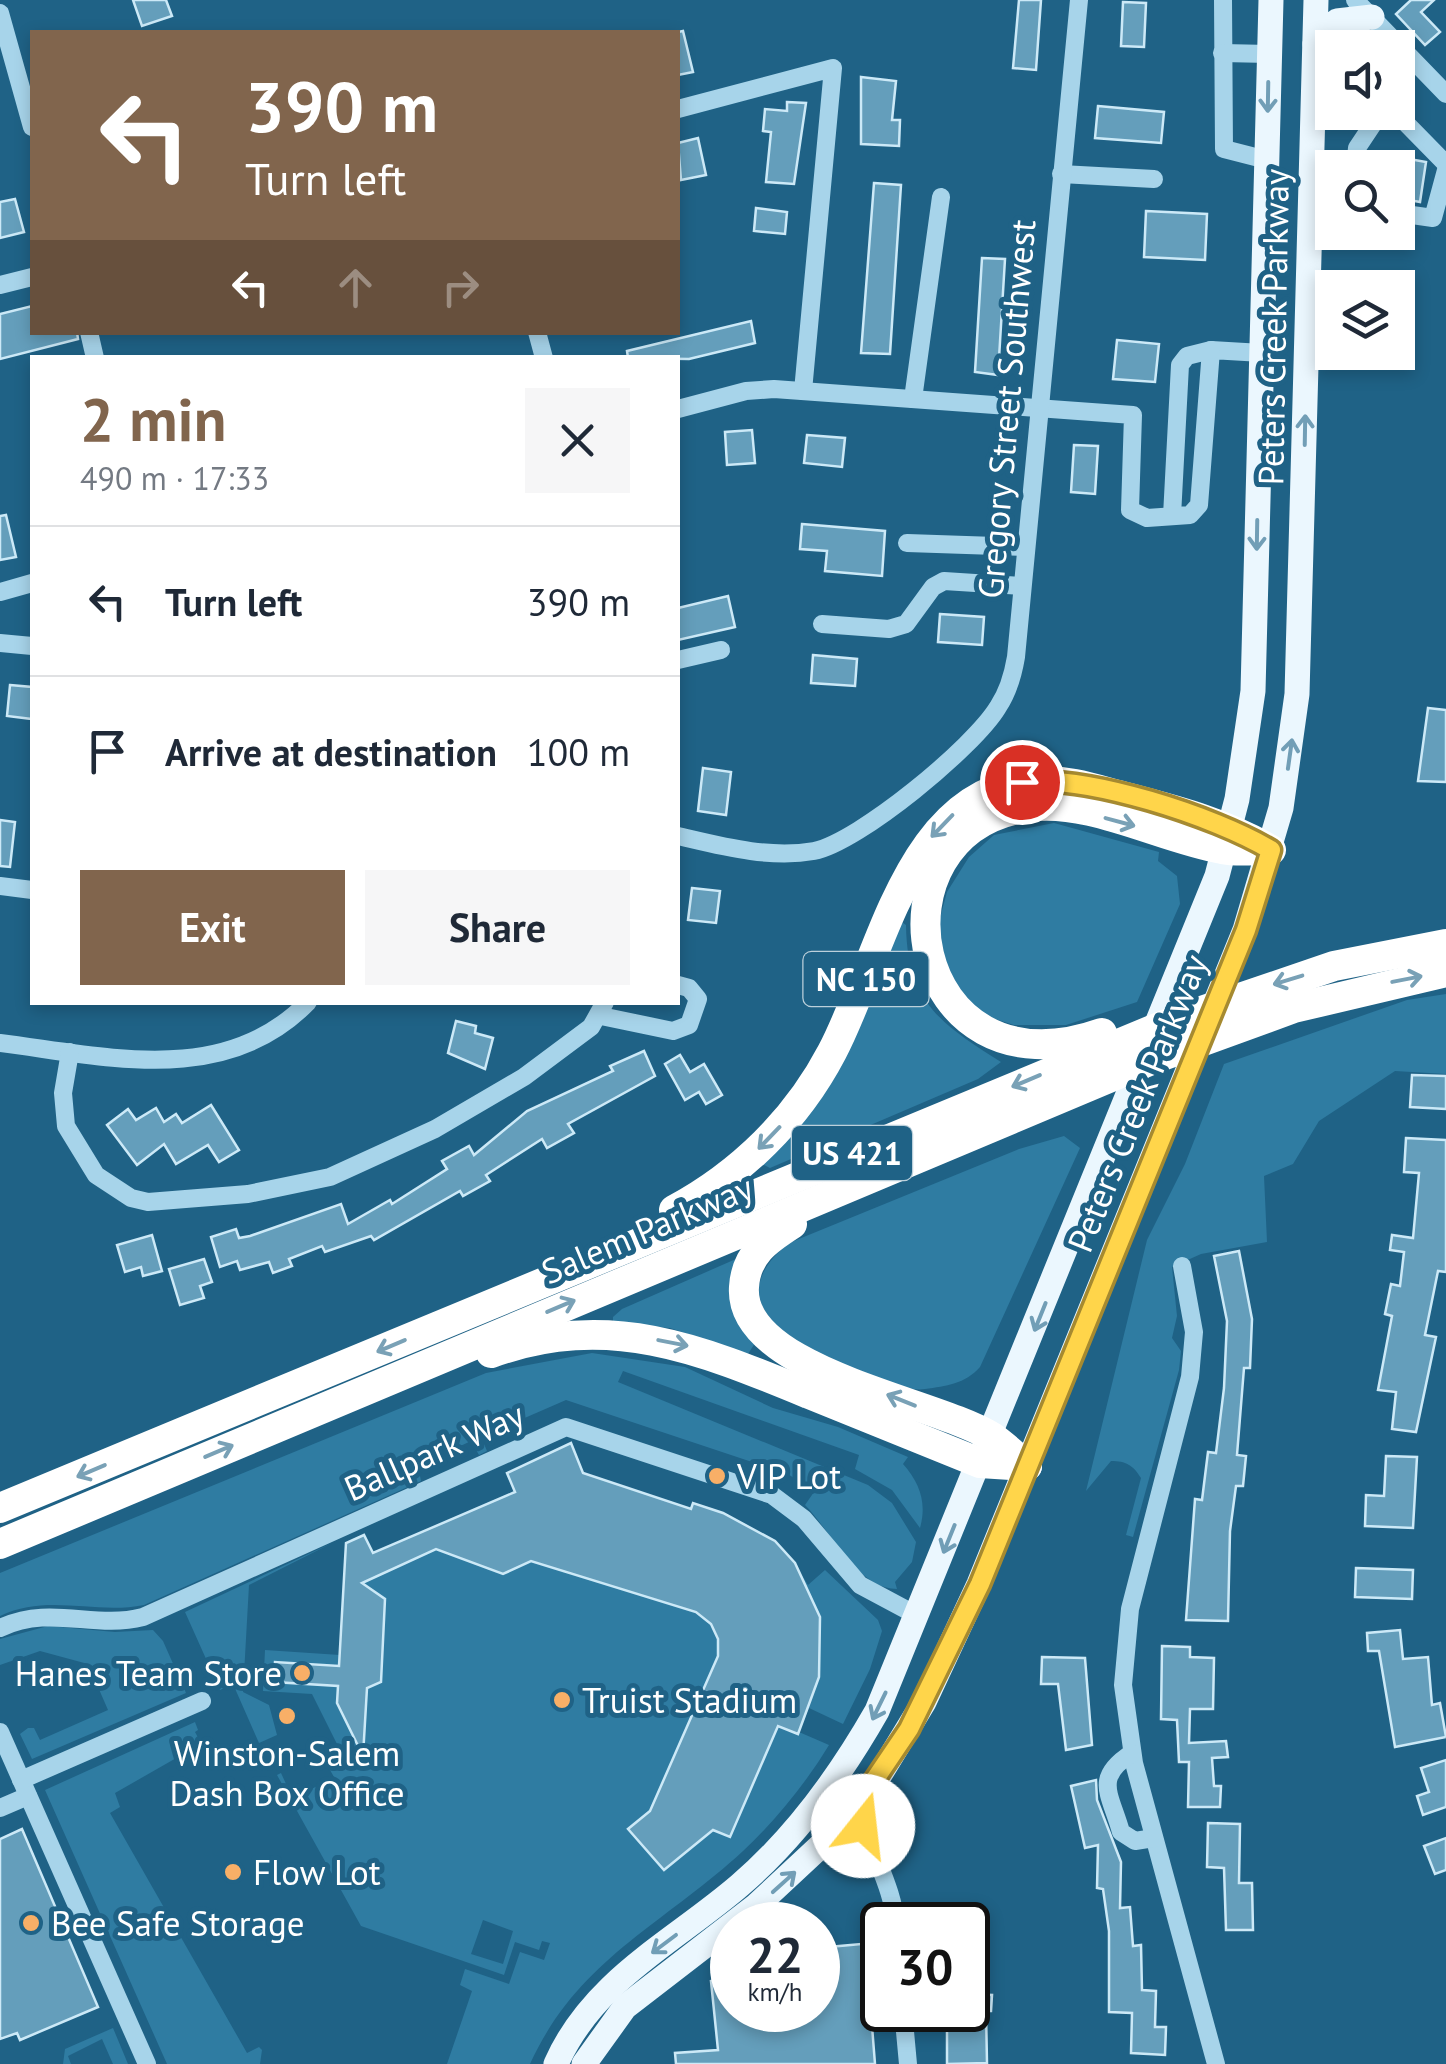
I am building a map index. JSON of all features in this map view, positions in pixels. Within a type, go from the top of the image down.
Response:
[{"type":"highway","name":"NC 150","points":[[524,1290],[540,1269],[692,1200],[745,1162],[782,1125],[838,1040],[920,854],[938,828],[962,806],[1006,786],[1052,781],[1228,838]]},
{"type":"highway","points":[[1182,1018],[1150,1015],[1060,1044],[1012,1039],[986,1030],[960,1013],[934,978],[924,936],[930,893],[942,866],[967,835],[988,820],[1026,807],[1075,810],[1228,838],[1271,850]]},
{"type":"highway","name":"Salem Parkway","points":[[0,1508],[1182,1018],[1334,966],[1446,944]]},
{"type":"highway","name":"Salem Parkway","points":[[0,1544],[374,1384],[1246,1024],[1342,994],[1446,972]]},
{"type":"highway","points":[[854,1184],[760,1247],[744,1282],[750,1317],[767,1339],[792,1355],[986,1450]]},
{"type":"highway","points":[[374,1384],[405,1386],[495,1352],[547,1339],[656,1340],[704,1352],[1027,1466]]},
{"type":"main road","name":"Peters Creek Parkway","points":[[556,2064],[578,2022],[607,1988],[740,1886],[816,1806],[877,1711],[1122,1115],[1228,838],[1252,691],[1271,0]]},
{"type":"main road","name":"Peters Creek Parkway","points":[[1315,30],[1316,0]]},
{"type":"main road","points":[[1328,30],[1337,21],[1363,9]]},
{"type":"main road","name":"Peters Creek Parkway","points":[[584,2064],[625,2007],[756,1906],[817,1851],[861,1800],[924,1702],[980,1584],[1235,956],[1271,850],[1297,694],[1315,44]]},
{"type":"street","name":"Gregory Street Southwest","points":[[680,836],[756,851],[818,850],[859,832],[976,734],[998,708],[1013,674],[1078,0]]},
{"type":"street","points":[[1223,0],[1224,149],[1267,160]]},
{"type":"street","points":[[1363,9],[1381,30]]},
{"type":"street","points":[[0,13],[30,121]]},
{"type":"street","points":[[1222,53],[1270,54]]},
{"type":"street","points":[[1415,66],[1446,94]]},
{"type":"street","points":[[680,108],[833,68],[803,392]]},
{"type":"street","points":[[1412,130],[1446,167],[1432,218],[1415,216]]},
{"type":"street","points":[[1062,174],[1154,179]]},
{"type":"street","points":[[913,399],[941,197]]},
{"type":"street","points":[[0,285],[30,277]]},
{"type":"street","points":[[680,408],[746,391],[1133,415],[1130,510],[1146,518],[1190,515],[1200,506],[1210,350]]},
{"type":"street","points":[[1172,516],[1180,365],[1187,356],[1210,350],[1262,353]]},
{"type":"street","points":[[906,543],[1026,547]]},
{"type":"street","points":[[822,624],[889,628],[906,624],[933,587],[944,580],[1022,586]]},
{"type":"street","points":[[0,592],[30,584]]},
{"type":"street","points":[[0,642],[30,646]]},
{"type":"street","points":[[680,660],[720,650]]},
{"type":"street","points":[[0,886],[30,890]]},
{"type":"street","points":[[70,1052],[62,1110],[72,1142],[96,1175],[132,1198],[148,1202],[298,1186],[368,1162],[524,1077],[592,1028],[603,1009],[674,1031],[689,1025],[698,999],[689,988],[680,986]]},
{"type":"street","points":[[0,1043],[136,1058],[228,1054],[272,1032],[304,1005]]},
{"type":"street","points":[[1182,1266],[1191,1306],[1193,1354],[1127,1628],[1123,1685],[1132,1754],[1216,2064]]},
{"type":"street","name":"Ballpark Way","points":[[0,1628],[32,1615],[118,1622],[144,1617],[566,1428],[772,1495],[804,1519],[860,1585],[918,1616]]},
{"type":"street","points":[[0,1808],[25,1788],[202,1702]]},
{"type":"street","points":[[0,1732],[147,2064]]},
{"type":"street","points":[[1132,1754],[1110,1767],[1106,1778],[1110,1795],[1121,1832],[1128,1840],[1154,1838]]},
{"type":"street","points":[[861,1800],[864,1834],[891,1887],[893,1902]]},
{"type":"street","points":[[817,1851],[849,1851],[879,1865]]},
{"type":"street","points":[[905,2032],[908,2064]]},
{"type":"shaded area","points":[[1054,823],[1159,852],[1158,861],[1177,876],[1180,904],[1137,1002],[1066,1025],[1014,1025],[979,1014],[941,964],[937,929],[947,892],[969,857],[994,835]]},
{"type":"shaded area","points":[[899,920],[906,925],[913,974],[931,1008],[961,1035],[1001,1062],[978,1079],[770,1168],[758,1162]]},
{"type":"shaded area","points":[[1446,994],[1446,1074],[1395,1071],[1319,1121],[1293,1164],[1264,1176],[1267,1242],[1201,1254],[1172,1267],[1177,1316],[1172,1338],[1181,1351],[1179,1370],[1133,1537],[1126,1535],[1141,1478],[1135,1470],[1125,1463],[1111,1461],[1086,1491],[1147,1240],[1185,1164],[1224,1064],[1407,1000]]},
{"type":"shaded area","points":[[1064,1136],[1080,1148],[980,1367],[962,1381],[925,1389],[895,1384],[842,1364],[795,1340],[763,1307],[759,1288],[767,1266],[789,1243],[1019,1149]]},
{"type":"shaded area","points":[[745,1255],[757,1340],[748,1354],[670,1328],[613,1324],[613,1317],[622,1309]]},
{"type":"shaded area","points":[[592,1353],[685,1367],[773,1408],[838,1427],[908,1457],[903,1464],[918,1486],[922,1502],[920,1528],[892,1490],[855,1469],[859,1455],[623,1371],[618,1382],[868,1485],[892,1503],[916,1542],[912,1562],[895,1582],[897,1589],[869,1580],[857,1569],[805,1505],[814,1492],[788,1474],[566,1400],[481,1437],[487,1451],[479,1455],[471,1441],[418,1466],[421,1481],[144,1605],[36,1606],[0,1616],[0,1573],[486,1373]]},
{"type":"shaded area","name":"Truist Stadium","points":[[571,1443],[579,1464],[570,1469],[690,1509],[693,1503],[729,1516],[773,1543],[808,1585],[825,1570],[878,1620],[882,1631],[870,1669],[843,1724],[809,1708],[799,1732],[829,1745],[790,1801],[743,1851],[597,1970],[572,1997],[530,2064],[447,2064],[472,1991],[460,1985],[465,1969],[509,1984],[520,1952],[544,1960],[550,1943],[542,1941],[539,1950],[515,1942],[504,1975],[361,1926],[277,1775],[281,1773],[293,1799],[334,1777],[330,1770],[346,1762],[312,1694],[263,1691],[265,1650],[340,1655],[345,1565],[515,1492],[507,1473]],"holes":[[[483,1920],[513,1931],[503,1964],[471,1954]]]},
{"type":"shaded area","points":[[332,1543],[249,1585],[243,1692],[269,1705],[277,1735],[259,1743],[233,1684],[220,1690],[185,1612]]},
{"type":"shaded area","points":[[48,1626],[115,1632],[153,1630],[163,1641],[186,1693],[32,1759],[20,1734],[28,1728],[34,1728],[40,1740],[108,1710],[88,1664],[40,1651],[0,1665],[0,1639]]},
{"type":"shaded area","points":[[195,1722],[195,1732],[208,1756],[200,1758],[192,1749],[115,1793],[120,1807],[110,1813],[247,2053],[259,2047],[262,2050],[260,2064],[167,2064],[45,1790]]},
{"type":"shaded area","points":[[113,2028],[128,2064],[113,2064],[102,2039],[68,2056],[71,2064],[63,2064],[65,2049]]},
{"type":"building","points":[[133,0],[166,0],[172,16],[142,26]]},
{"type":"building","points":[[1019,0],[1041,0],[1036,70],[1013,68]]},
{"type":"building","points":[[1411,0],[1434,0],[1421,12],[1440,32],[1425,45],[1396,14]]},
{"type":"building","points":[[1123,2],[1146,3],[1144,47],[1121,46]]},
{"type":"building","points":[[683,31],[693,72],[680,75]]},
{"type":"building","points":[[861,77],[896,81],[892,120],[900,120],[899,146],[861,144]]},
{"type":"building","points":[[787,102],[806,103],[794,184],[766,182],[771,132],[763,131],[765,109],[787,111]]},
{"type":"building","points":[[1098,106],[1164,112],[1161,143],[1095,138]]},
{"type":"building","points":[[698,138],[706,175],[681,180],[680,142]]},
{"type":"building","points":[[1415,160],[1426,162],[1420,202],[1415,201]]},
{"type":"building","points":[[874,183],[901,185],[890,354],[861,353]]},
{"type":"building","points":[[15,199],[24,232],[0,238],[0,202]]},
{"type":"building","points":[[756,208],[787,212],[785,234],[754,231]]},
{"type":"building","points":[[1146,211],[1207,214],[1205,260],[1144,257]]},
{"type":"building","points":[[982,258],[1005,259],[998,375],[975,372]]},
{"type":"building","points":[[30,306],[30,335],[77,335],[78,339],[0,359],[0,314]]},
{"type":"building","points":[[751,321],[755,343],[689,359],[680,359],[680,355],[628,355],[627,351]]},
{"type":"building","points":[[1117,340],[1159,344],[1155,382],[1113,379]]},
{"type":"building","points":[[752,430],[755,463],[727,465],[725,432]]},
{"type":"building","points":[[807,435],[845,438],[842,467],[804,463]]},
{"type":"building","points":[[1074,445],[1098,446],[1095,494],[1071,492]]},
{"type":"building","points":[[6,515],[16,557],[0,560],[0,516]]},
{"type":"building","points":[[802,524],[885,531],[882,576],[825,571],[827,551],[800,549]]},
{"type":"building","points":[[728,596],[735,627],[680,640],[680,608]]},
{"type":"building","points":[[940,614],[984,617],[982,645],[938,642]]},
{"type":"building","points":[[813,655],[857,659],[855,686],[811,683]]},
{"type":"building","points":[[10,685],[30,687],[30,719],[7,716]]},
{"type":"building","points":[[1428,708],[1446,710],[1446,782],[1418,781]]},
{"type":"building","points":[[703,768],[731,772],[726,815],[698,811]]},
{"type":"building","points":[[0,820],[15,822],[10,867],[0,866]]},
{"type":"building","points":[[692,888],[720,891],[716,923],[688,920]]},
{"type":"building","points":[[456,1021],[476,1026],[475,1033],[493,1038],[485,1069],[448,1053]]},
{"type":"building","points":[[644,1051],[655,1076],[568,1124],[574,1133],[547,1148],[542,1139],[486,1175],[490,1181],[463,1196],[460,1191],[374,1240],[371,1236],[325,1252],[322,1246],[289,1259],[292,1266],[273,1273],[269,1262],[240,1270],[237,1261],[220,1267],[211,1237],[236,1229],[239,1238],[250,1236],[341,1204],[348,1224],[390,1200],[392,1204],[447,1169],[442,1161],[469,1146],[474,1155],[527,1111],[613,1071],[610,1066]]},
{"type":"building","points":[[680,1055],[690,1072],[704,1064],[722,1095],[706,1104],[699,1092],[685,1100],[665,1064]]},
{"type":"building","points":[[1412,1075],[1446,1076],[1446,1109],[1410,1107]]},
{"type":"building","points":[[211,1105],[239,1150],[219,1162],[208,1145],[176,1164],[164,1144],[137,1165],[107,1125],[128,1109],[136,1120],[156,1108],[164,1122],[176,1114],[182,1123]]},
{"type":"building","points":[[1406,1138],[1446,1140],[1446,1272],[1438,1271],[1425,1335],[1436,1337],[1416,1432],[1392,1429],[1396,1392],[1378,1390],[1392,1316],[1385,1314],[1391,1284],[1400,1286],[1404,1252],[1390,1250],[1392,1235],[1413,1238],[1419,1173],[1404,1172]]},
{"type":"building","points":[[152,1235],[162,1271],[143,1276],[141,1267],[125,1272],[117,1245]]},
{"type":"building","points":[[1239,1251],[1252,1319],[1250,1368],[1244,1368],[1237,1455],[1246,1456],[1243,1486],[1236,1486],[1230,1531],[1228,1621],[1186,1620],[1195,1499],[1202,1500],[1208,1452],[1216,1453],[1224,1388],[1227,1321],[1214,1256]]},
{"type":"building","points":[[204,1259],[212,1282],[200,1286],[204,1298],[180,1305],[169,1269]]},
{"type":"building","points":[[571,1443],[583,1473],[691,1509],[693,1503],[723,1513],[775,1541],[795,1563],[820,1617],[819,1677],[798,1734],[778,1726],[730,1837],[713,1830],[664,1870],[628,1829],[650,1811],[718,1656],[718,1639],[711,1624],[696,1612],[531,1561],[503,1574],[436,1549],[362,1583],[385,1599],[381,1682],[367,1688],[363,1756],[337,1703],[338,1686],[274,1682],[275,1662],[339,1666],[346,1543],[364,1535],[373,1553],[515,1492],[507,1473]]},
{"type":"building","points":[[1386,1456],[1417,1457],[1413,1528],[1365,1526],[1366,1495],[1384,1496]]},
{"type":"building","points":[[1356,1568],[1413,1570],[1412,1599],[1355,1597]]},
{"type":"building","points":[[1400,1630],[1403,1659],[1428,1657],[1432,1705],[1440,1703],[1446,1737],[1395,1747],[1379,1651],[1368,1651],[1367,1633]]},
{"type":"building","points":[[1162,1646],[1190,1647],[1190,1657],[1214,1658],[1213,1709],[1190,1709],[1189,1743],[1226,1741],[1228,1757],[1212,1758],[1214,1786],[1221,1786],[1220,1807],[1188,1807],[1189,1762],[1179,1762],[1177,1720],[1161,1719]]},
{"type":"building","points":[[1042,1657],[1085,1658],[1092,1745],[1066,1750],[1058,1684],[1041,1684]]},
{"type":"building","points":[[1446,1760],[1446,1807],[1423,1815],[1417,1796],[1429,1792],[1421,1768]]},
{"type":"building","points":[[1096,1780],[1097,1800],[1121,1862],[1120,1908],[1130,1907],[1133,1946],[1141,1945],[1142,1990],[1156,1991],[1155,2027],[1166,2027],[1165,2055],[1131,2053],[1132,2013],[1109,2012],[1109,1931],[1103,1889],[1097,1888],[1098,1845],[1085,1848],[1071,1786]]},
{"type":"building","points":[[1208,1823],[1240,1824],[1239,1883],[1252,1883],[1253,1930],[1226,1930],[1224,1868],[1207,1867]]},
{"type":"building","name":"Bee Safe Storage","points":[[22,1829],[98,2007],[20,2040],[17,2033],[0,2039],[0,1839]]},
{"type":"building","points":[[1446,1838],[1446,1870],[1435,1874],[1424,1846]]},
{"type":"building","points":[[860,1944],[860,2032],[872,2032],[875,2064],[676,2064],[675,2053],[718,2050],[716,2032],[840,2032],[840,1946]]},
{"type":"building","points":[[947,2032],[986,2032],[987,2063],[947,2064]]},
{"type":"place","name":"VIP Lot","points":[[717,1476]]},
{"type":"place","name":"Hanes Team Store","points":[[302,1673]]},
{"type":"place","name":"Truist Stadium","points":[[562,1700]]},
{"type":"place","name":"Winston-Salem Dash Box Office","points":[[287,1716]]},
{"type":"place","name":"Flow Lot","points":[[233,1872]]},
{"type":"place","name":"Bee Safe Storage","points":[[31,1923]]},
{"type":"route","points":[[863,1826],[861,1800],[892,1758],[924,1702],[980,1584],[1246,930],[1271,850],[1231,826],[1192,815],[1067,782],[1022,782]]}]
